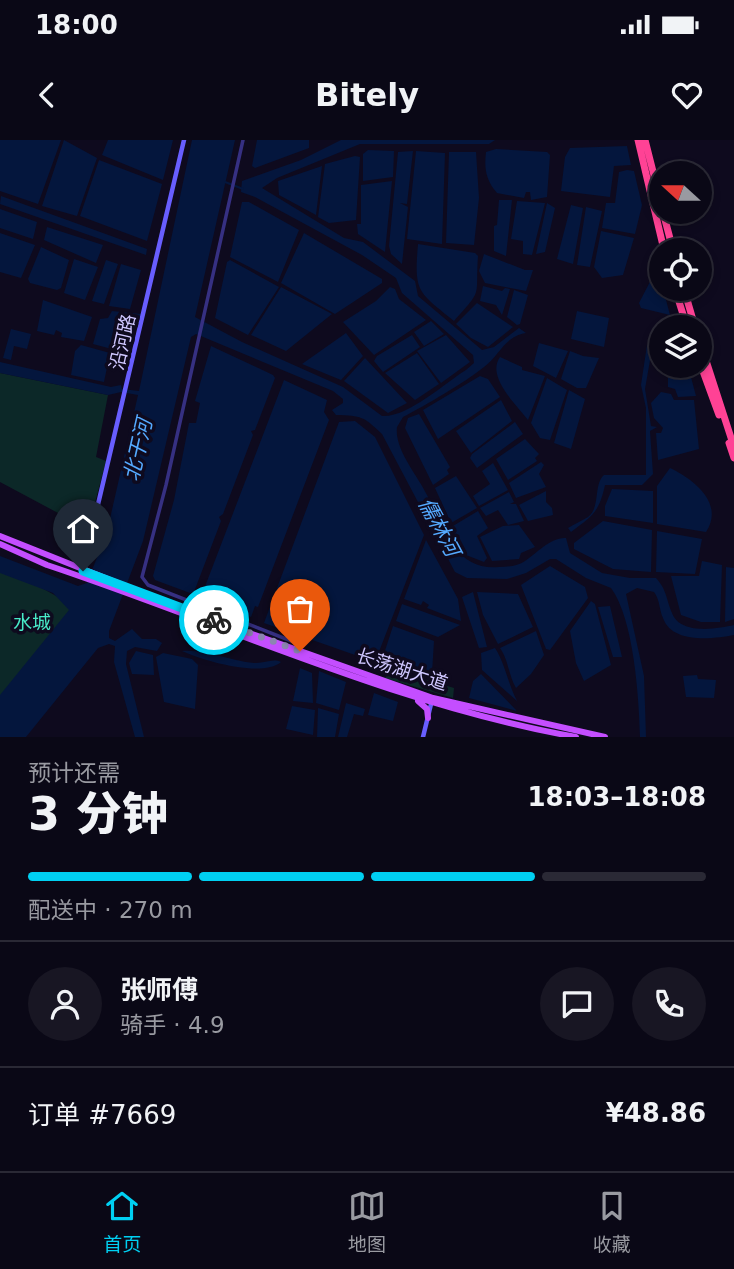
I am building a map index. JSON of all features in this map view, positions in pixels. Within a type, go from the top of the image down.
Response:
[{"type":"highway","points":[[638,140],[661,238]]},
{"type":"highway","points":[[645,140],[650,161]]},
{"type":"highway","points":[[705,378],[734,458]]},
{"type":"highway","points":[[712,378],[734,447]]},
{"type":"main road","name":"长荡湖大道","points":[[0,536],[82,573]]},
{"type":"main road","name":"长荡湖大道","points":[[0,544],[411,696],[605,737]]},
{"type":"main road","name":"长荡湖大道","points":[[133,593],[300,651],[445,708],[516,726],[576,737]]},
{"type":"main road","points":[[411,696],[423,704],[428,718],[435,711],[445,708]]},
{"type":"street","name":"沿河路","points":[[87,551],[184,140]]},
{"type":"street","points":[[243,140],[166,485],[142,577],[149,585],[299,644],[300,651]]},
{"type":"street","points":[[423,737],[432,701]]},
{"type":"green space","points":[[0,373],[108,395],[96,457],[106,461],[88,529],[0,482]]},
{"type":"green space","name":"水城","points":[[0,565],[78,608],[0,737]]},
{"type":"green space","points":[[391,669],[454,688],[453,698],[385,678]]},
{"type":"water","points":[[0,140],[61,140],[38,204],[0,191]]},
{"type":"water","points":[[64,140],[97,158],[77,216],[42,206]]},
{"type":"water","points":[[108,140],[173,140],[163,180],[102,155]]},
{"type":"water","points":[[192,140],[235,140],[195,317],[242,342],[343,387],[382,416],[403,411],[426,399],[474,363],[473,355],[402,293],[396,278],[362,255],[241,192],[242,181],[301,160],[341,140],[495,140],[489,144],[360,144],[277,178],[262,188],[344,238],[363,242],[415,281],[418,296],[482,350],[494,347],[519,328],[526,333],[513,338],[489,363],[466,380],[403,417],[397,427],[403,453],[445,533],[461,555],[484,566],[516,565],[550,543],[566,538],[570,553],[602,573],[630,578],[656,578],[676,620],[683,625],[700,629],[734,625],[734,635],[715,638],[684,636],[668,626],[654,592],[637,588],[626,594],[644,676],[646,737],[640,737],[630,638],[619,602],[611,588],[586,578],[556,559],[550,559],[526,573],[507,579],[467,578],[455,572],[382,434],[376,428],[362,418],[336,415],[332,410],[343,403],[343,399],[333,391],[196,334],[191,337],[143,541],[109,631],[109,638],[115,641],[132,629],[142,639],[156,639],[162,643],[157,651],[135,647],[127,651],[126,664],[144,737],[135,737],[114,662],[115,646],[109,644],[98,648],[26,737],[0,737],[0,695],[69,610],[53,593],[0,573],[0,556],[78,586],[87,583],[107,532],[138,395],[121,392],[108,395],[0,373],[0,362],[111,387],[121,385],[122,389],[139,391]]},
{"type":"water","points":[[257,140],[309,140],[309,148],[255,168],[252,166]]},
{"type":"water","points":[[627,146],[631,165],[614,166],[610,197],[561,191],[565,157],[570,148]]},
{"type":"water","points":[[496,149],[547,152],[550,155],[547,197],[531,200],[530,192],[526,192],[524,198],[497,193],[488,179],[485,164],[486,152]]},
{"type":"water","points":[[368,150],[394,151],[393,177],[363,181],[363,154]]},
{"type":"water","points":[[413,151],[407,204],[400,203],[408,207],[402,264],[391,254],[389,246],[398,152]]},
{"type":"water","points":[[416,151],[445,153],[442,244],[407,239]]},
{"type":"water","points":[[449,152],[476,152],[479,198],[474,245],[446,243]]},
{"type":"water","points":[[360,157],[356,220],[329,223],[318,217],[325,164]]},
{"type":"water","points":[[99,160],[162,184],[147,241],[80,216]]},
{"type":"water","points":[[322,166],[316,215],[279,195],[278,181]]},
{"type":"water","points":[[634,171],[642,205],[635,234],[602,228],[606,203],[615,203],[619,172]]},
{"type":"water","points":[[392,181],[385,252],[358,234],[357,224],[361,224],[361,185]]},
{"type":"water","points":[[1,196],[147,249],[146,255],[0,204]]},
{"type":"water","points":[[499,200],[512,200],[506,256],[494,251],[494,226],[497,225]]},
{"type":"water","points":[[517,201],[545,203],[532,255],[523,254],[523,241],[511,239]]},
{"type":"water","points":[[242,202],[249,202],[299,230],[278,282],[230,257]]},
{"type":"water","points":[[547,203],[555,208],[545,252],[536,254]]},
{"type":"water","points":[[571,205],[583,208],[573,264],[557,259]]},
{"type":"water","points":[[586,207],[602,211],[590,267],[577,265]]},
{"type":"water","points":[[0,209],[37,222],[33,239],[0,228]]},
{"type":"water","points":[[47,227],[103,245],[96,263],[44,240]]},
{"type":"water","points":[[601,231],[634,238],[623,275],[602,278],[594,267]]},
{"type":"water","points":[[0,233],[35,245],[21,278],[0,272]]},
{"type":"water","points":[[304,233],[382,279],[382,283],[335,314],[281,283]]},
{"type":"water","points":[[418,244],[475,253],[478,256],[476,292],[454,321],[432,303],[421,289],[417,272]]},
{"type":"water","points":[[41,247],[69,260],[61,288],[57,290],[30,283],[28,279]]},
{"type":"water","points":[[484,254],[525,270],[533,270],[526,291],[485,283],[479,271]]},
{"type":"water","points":[[74,259],[98,267],[85,300],[64,293]]},
{"type":"water","points":[[106,260],[118,264],[104,304],[92,301]]},
{"type":"water","points":[[230,260],[279,287],[248,335],[215,318],[227,262]]},
{"type":"water","points":[[121,264],[141,270],[130,309],[109,306]]},
{"type":"water","points":[[649,284],[649,301],[666,301],[670,315],[641,308],[639,303]]},
{"type":"water","points":[[483,286],[502,291],[505,288],[510,289],[502,315],[496,305],[480,301]]},
{"type":"water","points":[[281,287],[332,314],[286,351],[251,335]]},
{"type":"water","points":[[390,287],[395,289],[399,299],[426,320],[374,355],[343,322],[376,301]]},
{"type":"water","points":[[514,290],[528,295],[520,324],[517,325],[507,317]]},
{"type":"water","points":[[43,300],[92,317],[84,341],[61,337],[62,333],[56,330],[54,335],[37,331]]},
{"type":"water","points":[[477,303],[513,327],[488,347],[471,338],[456,324]]},
{"type":"water","points":[[112,311],[141,314],[123,352],[93,344],[100,319],[108,318]]},
{"type":"water","points":[[577,311],[609,318],[604,347],[571,339]]},
{"type":"water","points":[[431,321],[444,334],[424,346],[414,332]]},
{"type":"water","points":[[11,329],[31,334],[27,349],[14,346],[11,360],[3,358]]},
{"type":"water","points":[[346,333],[363,356],[341,380],[302,364]]},
{"type":"water","points":[[412,335],[420,347],[383,372],[374,361],[377,356]]},
{"type":"water","points":[[446,335],[470,362],[441,383],[417,351]]},
{"type":"water","points":[[539,343],[568,351],[556,378],[533,366]]},
{"type":"water","points":[[81,345],[110,353],[104,382],[71,375],[75,351]]},
{"type":"water","points":[[649,345],[645,389],[651,426],[657,427],[650,431],[653,474],[642,485],[605,485],[594,513],[571,532],[568,528],[592,513],[604,475],[646,475],[646,408],[641,385]]},
{"type":"water","points":[[211,346],[275,378],[255,430],[251,431],[253,435],[223,514],[219,517],[221,521],[194,592],[190,593],[155,580],[153,576],[174,500],[189,423],[196,423],[200,403],[195,401]]},
{"type":"water","points":[[570,351],[599,358],[586,388],[577,388],[561,379]]},
{"type":"water","points":[[417,353],[439,384],[415,400],[385,373]]},
{"type":"water","points":[[500,357],[522,367],[522,370],[545,376],[528,420],[500,382],[497,365]]},
{"type":"water","points":[[365,358],[407,403],[388,413],[344,381]]},
{"type":"water","points":[[480,376],[488,379],[500,397],[438,439],[423,410]]},
{"type":"water","points":[[547,378],[567,390],[550,440],[540,438],[531,423]]},
{"type":"water","points":[[668,378],[691,378],[696,396],[678,397],[675,389],[668,387]]},
{"type":"water","points":[[284,380],[327,400],[324,412],[329,420],[258,607],[255,606],[251,617],[201,597]]},
{"type":"water","points":[[569,390],[585,399],[571,449],[554,443]]},
{"type":"water","points":[[661,392],[671,394],[674,400],[694,400],[699,449],[658,460],[656,433],[661,433],[663,428],[654,418],[651,403]]},
{"type":"water","points":[[501,400],[512,421],[471,453],[456,431]]},
{"type":"water","points":[[419,414],[450,467],[447,470],[449,474],[433,485],[405,428],[408,418]]},
{"type":"water","points":[[355,421],[375,437],[424,535],[375,662],[264,623],[339,422]]},
{"type":"water","points":[[515,422],[523,434],[477,468],[470,458],[472,454]]},
{"type":"water","points":[[525,439],[539,454],[535,458],[537,461],[508,480],[496,459]]},
{"type":"water","points":[[541,462],[544,465],[539,474],[546,487],[516,498],[509,483]]},
{"type":"water","points":[[493,463],[508,490],[479,506],[473,496],[490,484],[482,471]]},
{"type":"water","points":[[670,468],[697,485],[704,493],[712,511],[706,532],[657,524],[657,486]]},
{"type":"water","points":[[456,476],[477,508],[451,523],[435,488]]},
{"type":"water","points":[[612,489],[653,491],[653,523],[605,516],[605,506]]},
{"type":"water","points":[[546,491],[546,502],[552,508],[553,515],[528,521],[519,505]]},
{"type":"water","points":[[509,492],[514,502],[510,504],[516,504],[524,521],[508,525],[498,510],[486,516],[480,508]]},
{"type":"water","points":[[478,511],[488,528],[477,536],[487,558],[484,562],[466,555],[448,529]]},
{"type":"water","points":[[603,521],[652,530],[651,572],[613,569],[574,549],[574,543]]},
{"type":"water","points":[[519,525],[535,547],[521,553],[519,559],[492,561],[480,537],[503,526]]},
{"type":"water","points":[[657,531],[702,539],[695,574],[656,572]]},
{"type":"water","points":[[426,540],[458,599],[461,621],[427,608],[429,605],[423,601],[421,605],[404,599]]},
{"type":"water","points":[[702,561],[722,565],[720,622],[701,622],[681,615],[671,576],[699,576]]},
{"type":"water","points":[[550,566],[585,587],[588,598],[550,650],[546,649],[521,585]]},
{"type":"water","points":[[726,567],[734,568],[734,619],[725,622]]},
{"type":"water","points":[[473,592],[487,647],[479,648],[462,597]]},
{"type":"water","points":[[477,592],[518,594],[533,627],[498,644],[483,615]]},
{"type":"water","points":[[591,601],[595,604],[611,665],[584,681],[576,663],[570,631]]},
{"type":"water","points":[[402,604],[460,625],[438,637],[396,621]]},
{"type":"water","points":[[610,606],[622,657],[613,657],[598,607]]},
{"type":"water","points":[[393,626],[434,641],[432,673],[428,675],[381,663]]},
{"type":"water","points":[[536,631],[544,655],[531,674],[516,688],[500,648]]},
{"type":"water","points":[[495,648],[517,701],[482,670],[481,653]]},
{"type":"water","points":[[136,651],[153,655],[154,675],[132,674],[129,663]]},
{"type":"water","points":[[182,651],[254,663],[281,662],[272,667],[247,668],[218,663]]},
{"type":"water","points":[[163,653],[192,659],[198,665],[195,709],[164,702],[156,657]]},
{"type":"water","points":[[300,668],[312,673],[313,703],[293,701]]},
{"type":"water","points":[[319,671],[346,682],[339,710],[316,703]]},
{"type":"water","points":[[481,674],[517,711],[469,698],[473,681]]},
{"type":"water","points":[[697,675],[698,679],[716,680],[714,698],[686,697],[683,676]]},
{"type":"water","points":[[374,693],[398,702],[393,721],[368,715]]},
{"type":"water","points":[[346,703],[365,709],[363,716],[354,714],[347,737],[338,737]]},
{"type":"water","points":[[292,706],[315,710],[313,735],[286,729]]},
{"type":"water","points":[[318,708],[339,714],[335,737],[317,737]]},
{"type":"waterway","points":[[225,182],[243,189]]},
{"type":"way so far","points":[[214,620],[300,651]]},
{"type":"route","points":[[83,571],[214,620]]},
{"type":"water label","name":"北干河","points":[[138,450]]},
{"type":"water label","name":"儒林河","points":[[439,527]]}]
